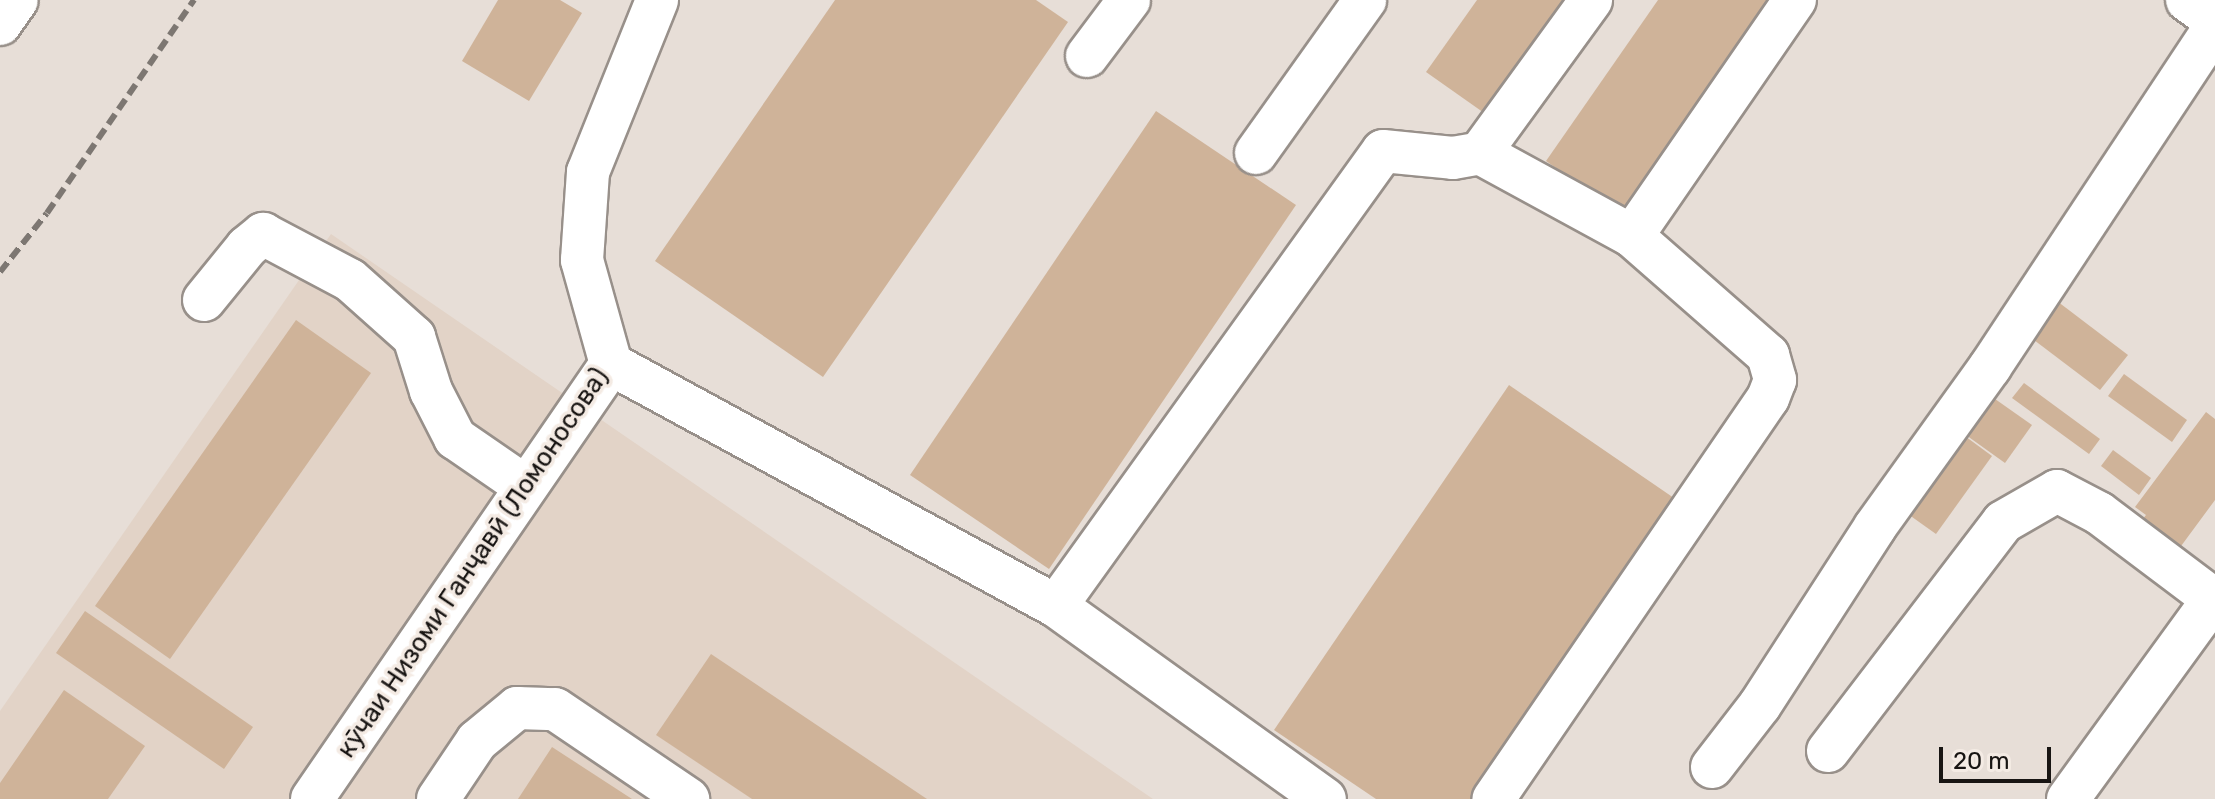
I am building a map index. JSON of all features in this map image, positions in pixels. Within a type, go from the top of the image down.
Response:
[{"type":"street","points":[[0,24],[17,0]]},
{"type":"street","name":"кӯчаи Низоми Ганҷавӣ (Ломоносова)","points":[[312,799],[611,364],[582,260],[588,172],[657,0]]},
{"type":"street","points":[[1087,56],[1129,0]]},
{"type":"street","points":[[1256,153],[1365,0]]},
{"type":"street","points":[[1480,153],[1591,0]]},
{"type":"street","points":[[1632,236],[1795,0]]},
{"type":"street","points":[[2187,0],[2215,20]]},
{"type":"street","points":[[1712,767],[1760,705],[1875,527],[1990,367],[2215,27]]},
{"type":"street","points":[[1056,606],[1383,151],[1453,158],[1480,153],[1632,236],[1768,355],[1775,380],[1768,398],[1493,799]]},
{"type":"street","points":[[204,300],[247,247],[263,234],[350,280],[414,337],[431,391],[455,438],[526,487]]},
{"type":"street","points":[[611,364],[1056,606],[1325,799]]},
{"type":"street","points":[[1828,751],[2003,522],[2057,491],[2099,513],[2214,598],[2068,799]]},
{"type":"street","points":[[438,799],[477,741],[517,708],[555,709],[688,799]]},
{"type":"shaded area","points":[[331,234],[1153,799],[0,799],[0,711]]},
{"type":"building","points":[[498,0],[560,0],[582,13],[529,101],[462,61]]},
{"type":"building","points":[[835,0],[1036,0],[1068,22],[823,377],[655,261]]},
{"type":"building","points":[[1477,0],[1569,0],[1487,115],[1426,72]]},
{"type":"building","points":[[1658,0],[1768,0],[1620,213],[1546,161]]},
{"type":"building","points":[[1156,111],[1296,205],[1049,569],[910,475]]},
{"type":"building","points":[[2053,298],[2128,355],[2100,390],[2026,334]]},
{"type":"building","points":[[296,320],[371,373],[170,659],[95,606]]},
{"type":"building","points":[[2124,374],[2187,420],[2172,442],[2108,396]]},
{"type":"building","points":[[2024,383],[2100,439],[2089,454],[2012,398]]},
{"type":"building","points":[[1509,385],[1690,509],[1493,799],[1376,799],[1274,730]]},
{"type":"building","points":[[1978,387],[2032,425],[2005,463],[1952,425]]},
{"type":"building","points":[[2206,412],[2215,419],[2215,500],[2173,557],[2135,529],[2146,515],[2135,507]]},
{"type":"building","points":[[1954,428],[1992,456],[1936,534],[1898,507]]},
{"type":"building","points":[[2113,450],[2151,478],[2139,495],[2101,466]]},
{"type":"building","points":[[85,611],[253,727],[224,769],[56,653]]},
{"type":"building","points":[[711,654],[927,799],[752,799],[656,735]]},
{"type":"building","points":[[64,690],[145,746],[108,799],[0,799],[0,783]]},
{"type":"building","points":[[552,747],[632,799],[518,799]]},
{"type":"railway","points":[[0,272],[47,213],[194,0]]}]
